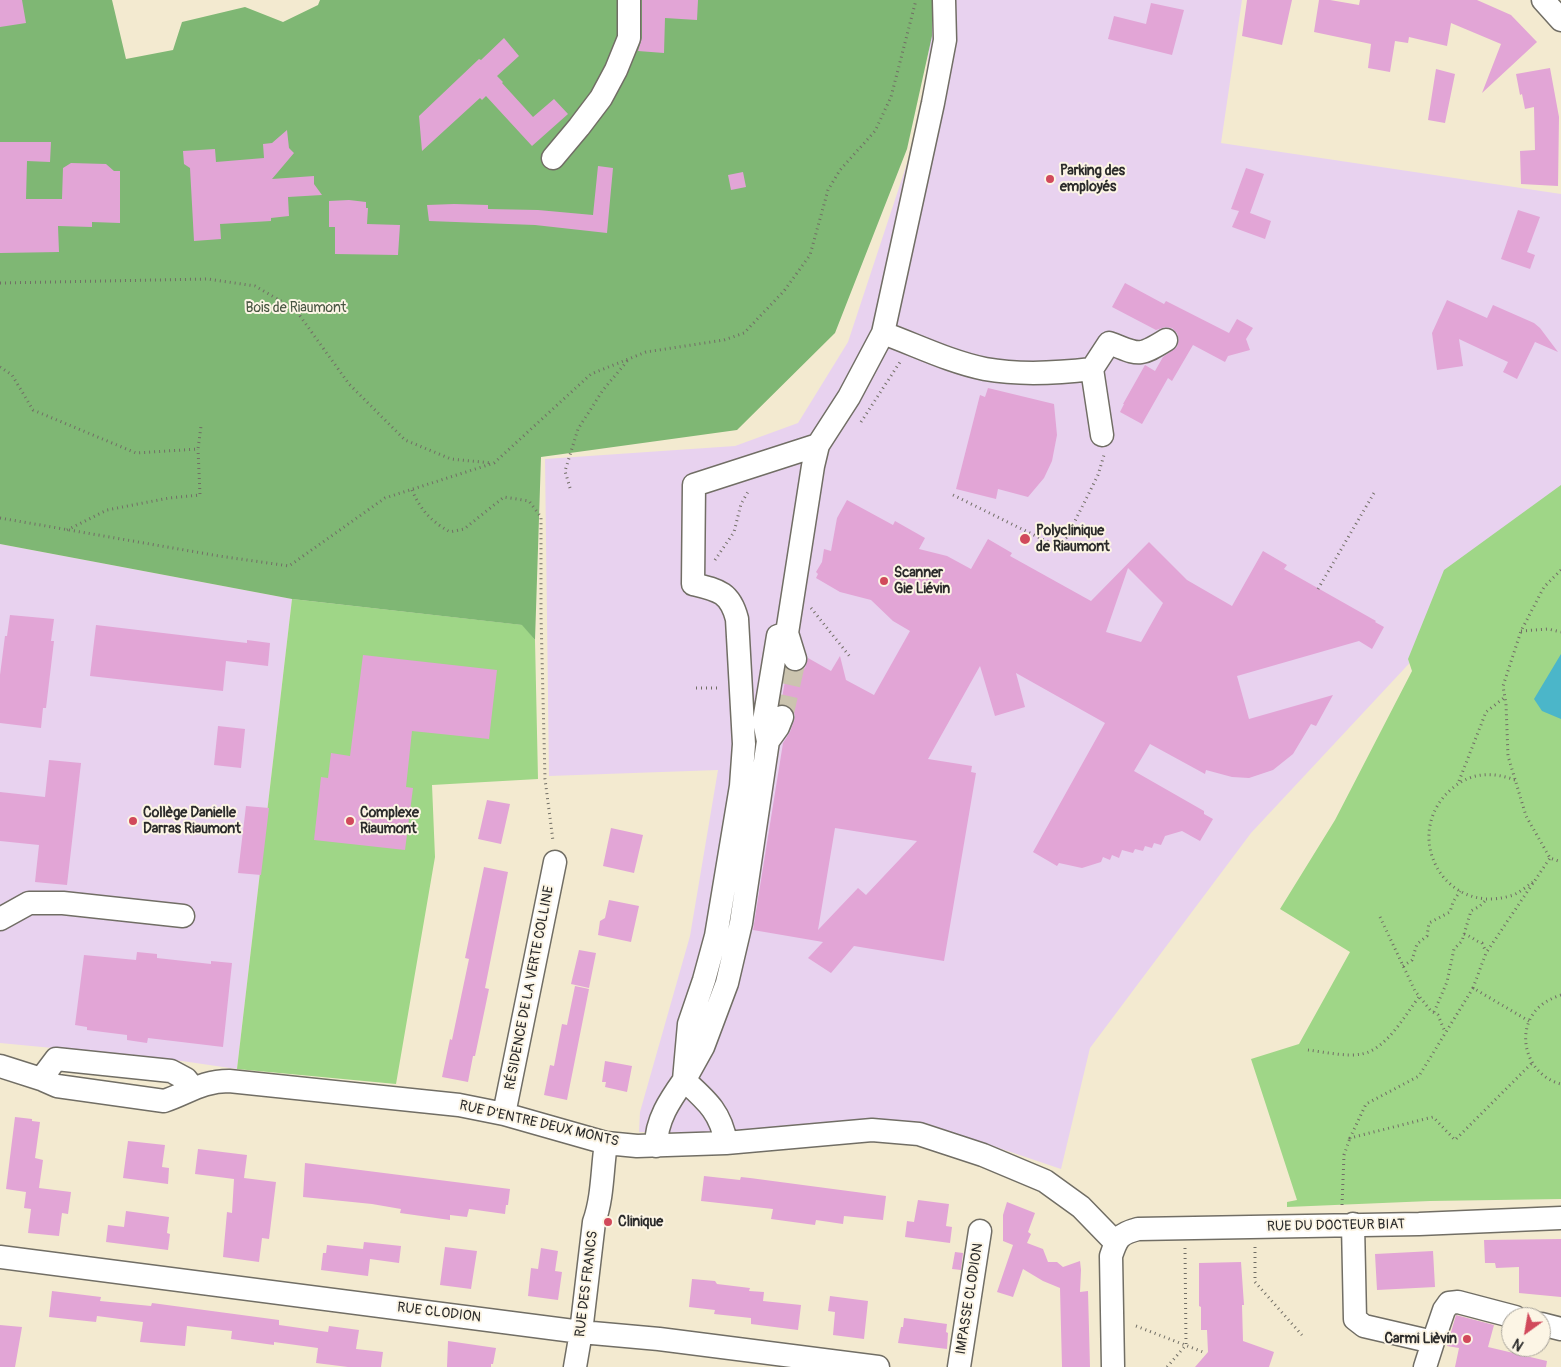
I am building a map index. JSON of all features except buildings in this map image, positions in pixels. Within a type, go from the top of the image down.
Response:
[{"type":"street","points":[[553,158],[601,98],[616,70],[629,38],[629,0]]},
{"type":"street","points":[[795,659],[787,632],[813,466],[818,445],[849,397],[883,333],[945,40],[944,0]]},
{"type":"street","points":[[1543,0],[1561,20]]},
{"type":"street","points":[[883,333],[953,360],[985,369],[1012,372],[1068,372],[1092,369]]},
{"type":"street","points":[[1102,435],[1092,369],[1109,343],[1136,353],[1146,352],[1166,340]]},
{"type":"street","points":[[684,1080],[689,1024],[716,936],[741,786],[744,744],[737,619],[733,604],[715,589],[693,584],[694,485],[818,445]]},
{"type":"street","points":[[656,1146],[656,1132],[665,1110],[703,1047],[727,983],[740,923],[763,788],[768,741],[764,721],[778,636],[787,632]]},
{"type":"street","points":[[768,741],[778,727],[782,717]]},
{"type":"street","name":"RÉSIDENCE DE LA VERTE COLLINE","points":[[504,1114],[555,862]]},
{"type":"street","points":[[0,919],[29,903],[55,903],[183,916]]},
{"type":"street","points":[[40,1079],[56,1059],[171,1070],[186,1079],[193,1088]]},
{"type":"street","name":"RUE D'ENTRE DEUX MONTS","points":[[0,1066],[57,1086],[164,1101],[181,1096],[193,1088],[215,1081],[229,1081],[460,1105],[504,1114],[606,1143],[656,1146],[726,1143],[872,1130],[919,1134],[983,1155],[1045,1181],[1081,1207],[1115,1242]]},
{"type":"street","points":[[684,1080],[708,1102],[724,1127],[726,1143]]},
{"type":"street","name":"RUE DES FRANCS","points":[[576,1367],[594,1222],[599,1208],[606,1143]]},
{"type":"street","name":"RUE DU DOCTEUR BIAT","points":[[1115,1242],[1123,1233],[1138,1229],[1419,1224],[1561,1218]]},
{"type":"street","points":[[1349,1225],[1355,1319],[1364,1326],[1433,1342]]},
{"type":"street","name":"IMPASSE CLODION","points":[[959,1367],[980,1231]]},
{"type":"street","points":[[1113,1367],[1111,1256],[1115,1242]]},
{"type":"street","name":"RUE CLODION","points":[[0,1257],[581,1332],[659,1339],[878,1367]]},
{"type":"street","points":[[1425,1367],[1444,1310],[1449,1303],[1458,1302],[1501,1313]]},
{"type":"path","points":[[0,518],[219,556],[289,566],[386,498],[494,463],[590,374],[646,352],[724,340],[744,333],[784,291],[810,255],[828,190],[840,170],[875,131],[891,96],[916,0]]},
{"type":"path","points":[[0,283],[208,279],[255,286],[295,309],[349,384],[405,440],[451,459],[494,463]]},
{"type":"path","points":[[856,429],[912,344]]},
{"type":"path","points":[[570,488],[565,471],[578,429],[603,390],[629,359]]},
{"type":"path","points":[[0,367],[12,375],[33,410],[136,452],[198,450]]},
{"type":"path","points":[[67,530],[107,510],[200,494],[198,450],[201,426]]},
{"type":"path","points":[[954,495],[1046,541],[1053,543],[1062,542],[1067,537],[1100,470],[1104,453],[1102,435]]},
{"type":"path","points":[[693,584],[708,570],[732,537],[741,504],[768,462]]},
{"type":"path","points":[[412,490],[418,504],[433,522],[450,532],[464,529],[504,497],[529,501],[542,517],[541,615],[545,779],[555,862]]},
{"type":"path","points":[[1318,589],[1374,493]]},
{"type":"path","points":[[1561,570],[1544,587],[1521,631],[1503,686],[1508,756],[1526,816],[1550,858],[1561,862]]},
{"type":"path","points":[[794,586],[851,658]]},
{"type":"path","points":[[1521,631],[1548,629],[1561,632]]},
{"type":"path","points":[[1459,781],[1486,712],[1505,697]]},
{"type":"path","points":[[1516,781],[1500,775],[1479,775],[1460,782],[1444,795],[1433,812],[1428,833],[1430,853],[1439,872],[1453,887],[1471,896],[1487,899],[1512,896],[1533,882]]},
{"type":"path","points":[[1349,1225],[1342,1208],[1344,1155],[1366,1104],[1419,1076],[1473,988],[1486,953],[1550,858]]},
{"type":"path","points":[[1403,966],[1412,960],[1417,944],[1427,936],[1429,923],[1450,912],[1460,890]]},
{"type":"path","points":[[1434,1012],[1447,982],[1454,949],[1462,941],[1471,911],[1487,899]]},
{"type":"path","points":[[1380,917],[1415,991],[1438,1015],[1445,1033]]},
{"type":"path","points":[[1464,934],[1474,941],[1482,943],[1486,953]]},
{"type":"path","points":[[1473,988],[1529,1021]]},
{"type":"path","points":[[1561,995],[1549,1000],[1537,1009],[1529,1021],[1525,1035],[1526,1050],[1532,1063],[1541,1074],[1561,1084]]},
{"type":"path","points":[[1308,1050],[1357,1054],[1372,1050],[1382,1043],[1400,1024],[1419,997]]},
{"type":"path","points":[[1350,1138],[1433,1118],[1455,1140],[1532,1063]]},
{"type":"path","points":[[1254,1228],[1255,1282],[1302,1334]]},
{"type":"path","points":[[1167,1367],[1186,1345],[1183,1229]]},
{"type":"path","points":[[1136,1326],[1203,1352]]},
{"type":"shaded area","name":"Polyclinique de Riaumont","points":[[934,0],[1242,0],[1221,143],[1561,194],[1561,492],[1418,654],[1251,833],[1090,1048],[1061,1169],[925,1123],[697,1133],[639,1132],[640,1112],[690,936],[718,770],[549,776],[545,459],[735,446],[798,423],[848,342],[922,118]]},
{"type":"shaded area","name":"Collège Danielle Darras Riaumont","points":[[0,544],[292,599],[237,1069],[168,1059],[0,1043]]},
{"type":"green space","name":"Bois de Riaumont","points":[[0,0],[112,0],[126,59],[173,50],[182,22],[245,7],[283,22],[318,5],[320,0],[932,0],[932,36],[907,149],[835,333],[737,430],[541,457],[535,640],[522,625],[292,599],[0,544]]},
{"type":"green space","points":[[1561,485],[1561,1199],[1430,1201],[1287,1207],[1287,1202],[1297,1200],[1251,1059],[1299,1044],[1350,952],[1280,909],[1335,820],[1412,671],[1408,659],[1444,570]]},
{"type":"green space","name":"Complexe Riaumont","points":[[292,599],[523,625],[535,640],[538,779],[432,785],[435,857],[396,1084],[237,1069]]},
{"type":"water","points":[[1561,654],[1561,719],[1542,711],[1534,699]]},
{"type":"tunnel","points":[[782,717],[795,659]]},
{"type":"place","name":"Parking des employés","points":[[1050,179]]},
{"type":"place","name":"Polyclinique de Riaumont","points":[[1025,539]]},
{"type":"place","name":"Scanner Gie Liévin","points":[[884,581]]},
{"type":"place","name":"Collège Danielle Darras Riaumont","points":[[133,821]]},
{"type":"place","name":"Complexe Riaumont","points":[[350,821]]},
{"type":"place","name":"Clinique","points":[[608,1222]]},
{"type":"place","name":"Carmi Lièvin","points":[[1467,1339]]}]
